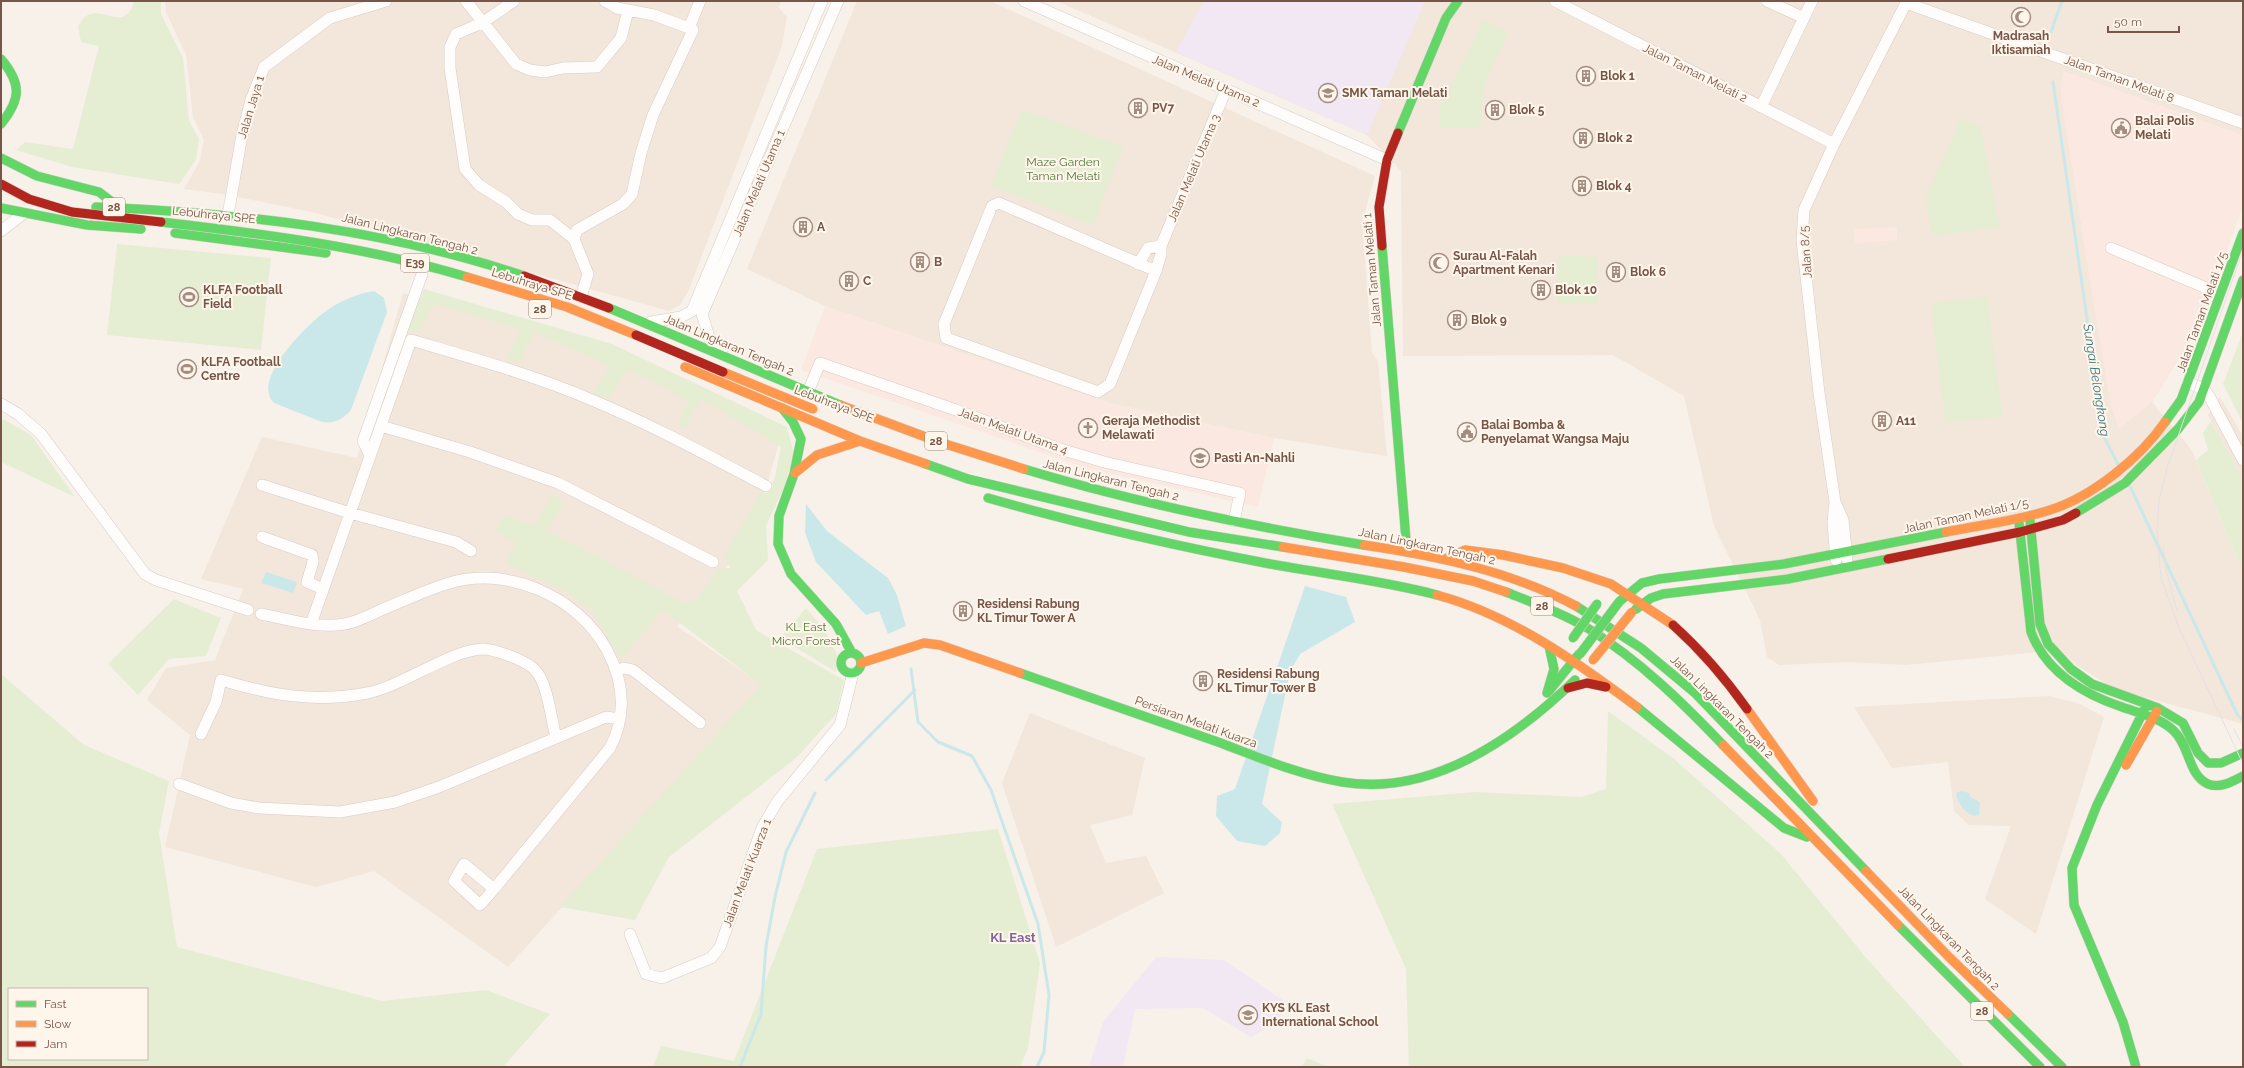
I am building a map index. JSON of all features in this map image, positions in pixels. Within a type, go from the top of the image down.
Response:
[{"type":"main road","name":"Jalan Taman Melati 1","points":[[1407,552],[1378,207],[1387,160],[1446,18],[1458,1]]},
{"type":"main road","points":[[1,58],[12,72],[17,87],[14,106],[1,124]]},
{"type":"main road","points":[[1,158],[37,176]]},
{"type":"main road","points":[[1,165],[99,192],[120,208]]},
{"type":"main road","name":"Lebuhraya SPE","points":[[1,184],[29,199],[72,212],[284,236],[396,258],[451,272],[567,307],[816,411]]},
{"type":"main road","name":"Jalan Lingkaran Tengah 2","points":[[1,192],[54,203],[228,215],[338,228],[435,250],[458,256],[581,297],[647,323],[808,392],[939,442],[1062,481],[1147,503],[1234,521],[1444,559],[1506,575],[1537,587],[1583,610],[1632,640],[1663,664],[1695,693],[1948,956],[2062,1067]]},
{"type":"main road","name":"28","points":[[1,208],[24,214],[87,225],[132,228],[312,251],[383,264],[569,317],[620,339]]},
{"type":"main road","name":"Jalan Taman Melati 1/5","points":[[1574,662],[1620,602],[1627,594],[1642,583],[1659,579],[1784,564],[2018,518],[2050,510],[2072,501],[2116,473],[2161,428],[2181,400],[2243,233]]},
{"type":"main road","points":[[1585,670],[1632,612],[1642,603],[1663,594],[1788,579],[2031,530],[2063,520],[2092,505],[2133,476],[2206,397],[2209,376],[2243,280]]},
{"type":"main road","name":"Jalan Lingkaran Tengah 2","points":[[678,364],[860,441],[968,479],[1189,532],[1474,581],[1532,602],[1589,629],[1653,676],[1684,704],[1815,840],[2040,1067]]},
{"type":"main road","points":[[781,407],[794,422],[801,439],[794,474],[779,516],[777,531],[778,544],[791,574],[836,624],[852,654]]},
{"type":"main road","points":[[794,474],[809,458],[825,451],[860,441]]},
{"type":"main road","points":[[928,466],[941,480]]},
{"type":"main road","points":[[1006,478],[1043,489],[1054,500]]},
{"type":"main road","points":[[978,495],[1144,539],[1300,569],[1364,578],[1425,591],[1494,617],[1545,644],[1574,662],[1617,692],[1784,828],[1815,840]]},
{"type":"main road","points":[[2029,515],[2035,560],[2040,624],[2048,644],[2071,669],[2092,684],[2158,708],[2183,723],[2198,753],[2208,763],[2221,763],[2243,753]]},
{"type":"main road","points":[[2018,518],[2031,632],[2033,641],[2049,664],[2086,692],[2100,700],[2153,719],[2177,733],[2199,777],[2208,784],[2218,786],[2243,776]]},
{"type":"main road","points":[[2035,560],[2037,547],[2043,538],[2063,520]]},
{"type":"main road","points":[[1985,539],[2008,544],[2024,562]]},
{"type":"main road","points":[[1444,559],[1465,550],[1504,555],[1562,568],[1611,584],[1665,618],[1697,646],[1719,670],[1854,858]]},
{"type":"main road","points":[[1545,644],[1564,643],[1573,638],[1598,597],[1594,578]]},
{"type":"main road","points":[[1611,584],[1642,583]]},
{"type":"main road","name":"Persiaran Melati Kuarza","points":[[861,663],[924,643],[940,644],[1279,764],[1332,780],[1352,782],[1401,781],[1419,778],[1477,757],[1520,728],[1568,688],[1585,670]]},
{"type":"main road","points":[[1545,644],[1554,669],[1547,693]]},
{"type":"main road","points":[[852,654],[857,655],[861,663],[860,668],[853,673],[847,672],[842,664],[845,656],[852,654]]},
{"type":"main road","name":"Persiaran Melati Kuarza","points":[[1520,728],[1531,711],[1574,662]]},
{"type":"main road","points":[[1568,688],[1581,683],[1597,683],[1617,692]]},
{"type":"main road","points":[[2136,1067],[2123,1022],[2074,905],[2072,868],[2097,805],[2147,704]]},
{"type":"main road","points":[[2097,805],[2130,760],[2158,708]]},
{"type":"street","name":"Jalan Jaya 1","points":[[228,215],[242,135],[251,100],[264,67],[330,18],[386,1]]},
{"type":"street","points":[[466,1],[516,64],[530,70],[545,72],[563,68],[597,67],[620,38],[628,11]]},
{"type":"street","points":[[514,1],[482,23],[456,34],[450,47],[450,68],[465,169],[479,185],[506,202],[518,214],[532,220],[550,220],[574,239],[588,274],[581,297]]},
{"type":"street","points":[[574,239],[578,230],[623,204],[632,194],[641,153],[653,115],[693,30],[658,16],[628,11],[605,1]]},
{"type":"street","points":[[689,28],[700,1]]},
{"type":"street","name":"Jalan Melati Utama 1","points":[[647,323],[681,317],[692,311],[746,178],[822,1]]},
{"type":"street","name":"Jalan Melati Utama 1","points":[[732,360],[709,336],[702,314],[838,1]]},
{"type":"street","name":"Jalan Melati Utama 2","points":[[1024,1],[1387,160]]},
{"type":"street","name":"Jalan Taman Melati 2","points":[[1555,1],[1834,144]]},
{"type":"street","points":[[1767,1],[1804,18]]},
{"type":"street","points":[[1761,107],[1812,1]]},
{"type":"street","name":"Jalan Taman Melati 8","points":[[1906,2],[2243,123]]},
{"type":"street","name":"Jalan 8/5","points":[[1843,568],[1841,554],[1843,520],[1835,502],[1819,393],[1802,240],[1804,210],[1834,144],[1906,2]]},
{"type":"street","name":"Jalan Melati Utama 3","points":[[1138,264],[999,203],[992,206],[944,324],[946,338],[1098,392],[1110,384],[1156,271],[1161,254],[1161,246],[1226,90]]},
{"type":"street","points":[[1,231],[24,214]]},
{"type":"street","points":[[1156,271],[1138,264],[1148,248],[1161,246]]},
{"type":"street","points":[[2111,248],[2204,287]]},
{"type":"street","points":[[370,455],[363,441],[422,274]]},
{"type":"street","points":[[311,624],[411,340],[504,368],[592,400],[669,436],[766,486]]},
{"type":"street","name":"Jalan Melati Utama 4","points":[[808,392],[820,363],[956,410],[1060,449],[1104,462],[1240,493],[1234,521]]},
{"type":"street","points":[[2188,383],[2206,397],[2243,460]]},
{"type":"street","points":[[1,404],[18,414],[41,434],[145,574],[156,580],[248,610]]},
{"type":"street","points":[[381,426],[470,452],[558,484],[713,562]]},
{"type":"street","points":[[262,485],[350,513],[456,542],[472,551]]},
{"type":"street","points":[[262,537],[312,555],[313,562],[307,582],[323,589]]},
{"type":"street","points":[[261,614],[327,627],[347,624],[448,583],[501,579],[523,584],[548,593],[566,605],[600,636],[618,670],[622,695],[619,731],[610,748],[494,889]]},
{"type":"street","points":[[201,734],[216,702],[221,680],[265,693],[300,697],[336,697],[369,693],[463,653],[484,649],[521,660],[536,671],[544,685],[556,737]]},
{"type":"street","points":[[618,670],[624,668],[633,670],[700,723]]},
{"type":"street","name":"Jalan Melati Kuarza 1","points":[[630,934],[646,974],[662,978],[711,958],[720,947],[762,828],[777,802],[840,725],[853,673]]},
{"type":"street","points":[[179,784],[231,803],[259,808],[340,812],[395,802],[439,786],[606,716],[620,719]]},
{"type":"shaded area","points":[[165,1],[782,1],[778,7],[787,17],[782,46],[688,292],[680,305],[669,311],[312,212],[223,194],[184,189],[200,161],[204,140],[193,117],[186,55],[166,12]]},
{"type":"shaded area","points":[[857,1],[990,1],[1375,176],[1362,222],[1372,353],[1378,361],[1387,456],[1274,438],[1109,403],[825,306],[747,269]]},
{"type":"shaded area","points":[[1056,1],[2243,1],[2243,204],[2200,325],[2152,402],[2191,449],[2243,573],[2243,724],[2114,689],[2075,664],[2061,650],[1906,665],[1849,662],[1779,665],[1767,657],[1760,620],[1714,526],[1684,396],[1613,355],[1403,356],[1401,171],[1367,135]]},
{"type":"shaded area","name":"SMK Taman Melati","points":[[1204,1],[1425,1],[1367,135],[1176,52]]},
{"type":"shaded area","points":[[2064,71],[2243,135],[2243,204],[2200,325],[2152,402],[2119,429],[2110,403],[2060,89]]},
{"type":"shaded area","points":[[1897,227],[1897,240],[1855,244],[1854,229]]},
{"type":"shaded area","points":[[403,293],[619,354],[783,430],[751,538],[677,626],[762,685],[508,967],[374,871],[316,887],[165,847],[190,735],[147,700],[166,668],[215,660],[243,589],[201,579],[262,437],[357,458]]},
{"type":"shaded area","points":[[825,306],[1109,403],[1274,438],[1258,507],[1086,468],[801,370]]},
{"type":"shaded area","points":[[2220,397],[2243,436],[2243,479],[2208,415]]},
{"type":"shaded area","points":[[2048,696],[2078,703],[2104,717],[2036,934],[1985,899],[2011,826],[1969,825],[1954,811],[1948,762],[1892,768],[1854,707]]},
{"type":"shaded area","points":[[1030,713],[1145,758],[1132,815],[1090,825],[1106,863],[1146,856],[1164,893],[1056,947],[1002,783]]},
{"type":"shaded area","name":"KYS KL East International School","points":[[1156,957],[1224,960],[1287,1003],[1277,1023],[1251,1037],[1203,1008],[1135,1009],[1123,1067],[1089,1067],[1103,1022]]},
{"type":"green space","points":[[134,1],[161,1],[161,14],[183,58],[189,121],[199,139],[196,160],[179,184],[72,167],[16,150],[25,142],[73,149],[99,46],[81,42],[78,26],[86,16],[93,14],[113,17],[125,16],[130,11]]},
{"type":"green space","points":[[1484,19],[1508,32],[1485,83],[1480,128],[1439,128],[1439,108]]},
{"type":"green space","name":"Maze Garden Taman Melati","points":[[1022,109],[1123,147],[1093,225],[991,186]]},
{"type":"green space","points":[[1960,119],[1980,125],[2000,227],[1932,236],[1925,199]]},
{"type":"green space","name":"KLFA Football Field","points":[[117,244],[271,258],[261,350],[107,335]]},
{"type":"green space","points":[[1559,255],[1598,257],[1598,304],[1557,303]]},
{"type":"green space","points":[[424,289],[612,344],[787,427],[794,454],[785,485],[766,526],[768,560],[737,591],[756,630],[844,680],[836,714],[796,758],[669,857],[635,920],[560,907],[761,685],[663,610],[621,659],[595,615],[567,592],[506,563],[516,543],[495,531],[505,515],[534,526],[553,493],[564,504],[547,530],[686,604],[695,601],[719,569],[730,568],[725,554],[760,493],[767,493],[775,477],[781,447],[701,399],[684,429],[678,424],[689,401],[628,369],[608,399],[593,394],[610,366],[534,332],[520,361],[507,359],[520,329],[435,304],[418,331],[405,333]]},
{"type":"green space","points":[[1987,296],[2002,416],[1945,423],[1931,303]]},
{"type":"green space","points":[[2243,332],[2243,424],[2223,384]]},
{"type":"green space","points":[[1,418],[31,435],[75,497],[1,462]]},
{"type":"green space","points":[[2211,421],[2243,479],[2243,573],[2196,460],[2208,450],[2203,433]]},
{"type":"green space","points":[[174,599],[221,618],[206,656],[169,659],[138,695],[108,664]]},
{"type":"green space","name":"KL East Micro Forest","points":[[806,608],[824,629],[837,654],[836,672],[780,638]]},
{"type":"green space","points":[[1,674],[84,745],[169,781],[159,833],[177,947],[382,1001],[486,990],[550,1014],[503,1067],[1,1067]]},
{"type":"green space","points":[[1608,711],[1673,758],[1781,854],[1868,960],[1965,1067],[1409,1067],[1406,969],[1332,804],[1475,792],[1581,797],[1606,789]]},
{"type":"green space","points":[[998,829],[1040,963],[1028,1048],[1020,1067],[653,1067],[661,1046],[734,1061],[817,849]]},
{"type":"green space","points":[[1307,1058],[1329,1067],[1301,1067]]},
{"type":"water","points":[[374,291],[384,298],[387,312],[351,410],[338,420],[322,422],[274,403],[269,393],[270,380],[285,352],[296,338],[320,316],[334,306],[357,295]]},
{"type":"water","points":[[806,504],[827,531],[888,578],[897,595],[906,626],[888,634],[879,611],[866,615],[816,562],[805,533]]},
{"type":"water","points":[[266,572],[297,582],[293,593],[261,583]]},
{"type":"water","points":[[1305,586],[1346,597],[1355,622],[1300,654],[1290,672],[1262,804],[1282,822],[1280,833],[1265,846],[1237,841],[1216,816],[1217,796],[1235,789]]},
{"type":"water","points":[[1961,791],[1969,793],[1971,797],[1980,802],[1979,815],[1971,815],[1961,806],[1956,793]]},
{"type":"waterway","name":"Sungai Belongkong","points":[[2051,32],[2062,1]]},
{"type":"waterway","name":"Sungai Belongkong","points":[[2053,82],[2104,437],[2119,466]]},
{"type":"waterway","name":"Sungai Belongkong","points":[[2129,484],[2237,714],[2243,720]]},
{"type":"waterway","points":[[911,669],[918,722],[938,742],[972,756],[991,790],[1038,924],[1049,995],[1044,1052],[1037,1067]]},
{"type":"waterway","points":[[826,780],[915,690]]},
{"type":"waterway","points":[[740,1067],[761,1014],[766,946],[775,897],[786,852],[815,793]]},
{"type":"tram line","points":[[2243,250],[2167,468],[2159,501],[2157,530],[2161,578],[2179,628],[2243,764]]},
{"type":"tram line","points":[[2163,546],[2166,570],[2177,610]]},
{"type":"tram line","points":[[2234,729],[2243,747]]},
{"type":"traffic: fast","points":[[1398,133],[1446,18],[1458,1]]},
{"type":"traffic: fast","points":[[1,59],[13,76],[16,84],[15,99],[8,115],[1,124]]},
{"type":"traffic: fast","points":[[1,158],[37,176],[99,192],[120,208]]},
{"type":"traffic: fast","points":[[96,207],[204,214],[312,226],[419,246],[524,276]]},
{"type":"traffic: fast","points":[[1,208],[87,225],[141,229]]},
{"type":"traffic: fast","points":[[161,222],[239,231],[316,243],[392,257],[467,277]]},
{"type":"traffic: fast","points":[[175,233],[326,253]]},
{"type":"traffic: fast","points":[[2165,422],[2181,400],[2243,233]]},
{"type":"traffic: fast","points":[[1382,246],[1407,552]]},
{"type":"traffic: fast","points":[[2076,513],[2125,483],[2178,429],[2199,402],[2243,280]]},
{"type":"traffic: fast","points":[[609,308],[840,405]]},
{"type":"traffic: fast","points":[[782,408],[793,422],[801,439],[794,474],[779,516],[778,544],[791,574],[836,624],[852,653]]},
{"type":"traffic: fast","points":[[926,464],[968,479],[1189,532],[1283,547]]},
{"type":"traffic: fast","points":[[1024,469],[1108,493],[1193,513],[1364,545]]},
{"type":"traffic: fast","points":[[988,498],[1126,534],[1195,549],[1265,563],[1395,585],[1437,595]]},
{"type":"traffic: fast","points":[[2030,520],[2040,624],[2048,644],[2071,669],[2092,684],[2158,708],[2183,723],[2198,753],[2208,763],[2221,763],[2243,753]]},
{"type":"traffic: fast","points":[[2019,523],[2031,632],[2046,659],[2056,670],[2080,688],[2108,702],[2156,719],[2169,726],[2179,737],[2196,774],[2201,780],[2208,784],[2217,786],[2231,782],[2243,776]]},
{"type":"traffic: fast","points":[[1620,601],[1642,583],[1659,579],[1784,564],[1946,532]]},
{"type":"traffic: fast","points":[[1636,609],[1651,598],[1663,594],[1788,579],[1888,559]]},
{"type":"traffic: fast","points":[[1506,592],[1569,618],[1608,641],[1660,683],[1723,745]]},
{"type":"traffic: fast","points":[[1580,654],[1619,602]]},
{"type":"traffic: fast","points":[[1573,638],[1597,604]]},
{"type":"traffic: fast","points":[[1576,606],[1641,648],[1695,693],[1866,871]]},
{"type":"traffic: fast","points":[[1547,693],[1554,669],[1549,646]]},
{"type":"traffic: fast","points":[[851,653],[858,656],[861,663],[858,670],[851,673],[844,670],[841,663],[844,656],[851,653]]},
{"type":"traffic: fast","points":[[1549,691],[1579,654]]},
{"type":"traffic: fast","points":[[1020,673],[1294,770],[1342,782],[1375,784],[1408,781],[1439,772],[1469,759],[1526,723],[1575,680]]},
{"type":"traffic: fast","points":[[2136,1067],[2123,1022],[2074,905],[2072,868],[2097,805],[2147,704]]},
{"type":"traffic: fast","points":[[1637,707],[1784,828],[1807,837]]},
{"type":"traffic: fast","points":[[1898,925],[2040,1067]]},
{"type":"traffic: fast","points":[[2008,1014],[2062,1067]]},
{"type":"traffic: slow","points":[[467,277],[567,307],[636,335]]},
{"type":"traffic: slow","points":[[685,367],[860,441],[926,464]]},
{"type":"traffic: slow","points":[[723,372],[813,409]]},
{"type":"traffic: slow","points":[[840,405],[939,442],[1024,469]]},
{"type":"traffic: slow","points":[[1946,532],[2037,514],[2066,504],[2082,496],[2114,475],[2129,462],[2155,436],[2165,422]]},
{"type":"traffic: slow","points":[[795,473],[817,455],[860,441]]},
{"type":"traffic: slow","points":[[1364,545],[1419,554],[1473,566],[1525,583],[1576,606]]},
{"type":"traffic: slow","points":[[1283,547],[1404,567],[1473,581],[1506,592]]},
{"type":"traffic: slow","points":[[1445,559],[1465,550],[1503,555],[1563,568],[1611,584],[1673,625]]},
{"type":"traffic: slow","points":[[1437,595],[1464,604],[1517,627],[1567,657],[1637,707]]},
{"type":"traffic: slow","points":[[1593,660],[1632,612]]},
{"type":"traffic: slow","points":[[861,663],[924,643],[940,645],[1020,673]]},
{"type":"traffic: slow","points":[[1747,709],[1813,801]]},
{"type":"traffic: slow","points":[[2126,765],[2157,711]]},
{"type":"traffic: slow","points":[[1723,745],[1898,925]]},
{"type":"traffic: slow","points":[[1866,871],[1948,956],[2008,1014]]},
{"type":"traffic: jam","points":[[1382,246],[1379,207],[1387,160],[1398,133]]},
{"type":"traffic: jam","points":[[1,184],[29,199],[72,212],[161,222]]},
{"type":"traffic: jam","points":[[524,276],[609,308]]},
{"type":"traffic: jam","points":[[636,335],[723,372]]},
{"type":"traffic: jam","points":[[1888,559],[2020,532],[2063,520],[2076,513]]},
{"type":"traffic: jam","points":[[1673,625],[1713,665],[1747,709]]},
{"type":"traffic: jam","points":[[1568,688],[1587,683],[1606,687]]},
{"type":"place","name":"Madrasah Iktisamiah","points":[[2021,17]]},
{"type":"place","name":"Blok 1","points":[[1586,76]]},
{"type":"place","name":"SMK Taman Melati","points":[[1328,93]]},
{"type":"place","name":"PV7","points":[[1138,108]]},
{"type":"place","name":"Blok 5","points":[[1495,110]]},
{"type":"place","name":"Balai Polis Melati","points":[[2121,128]]},
{"type":"place","name":"Blok 2","points":[[1583,138]]},
{"type":"place","name":"Blok 4","points":[[1582,186]]},
{"type":"place","name":"A","points":[[803,227]]},
{"type":"place","name":"B","points":[[920,262]]},
{"type":"place","name":"Surau Al-Falah Apartment Kenari","points":[[1439,263]]},
{"type":"place","name":"Blok 6","points":[[1616,272]]},
{"type":"place","name":"C","points":[[849,281]]},
{"type":"place","name":"Blok 10","points":[[1541,290]]},
{"type":"place","name":"KLFA Football Field","points":[[189,297]]},
{"type":"place","name":"Blok 9","points":[[1457,320]]},
{"type":"place","name":"KLFA Football Centre","points":[[187,369]]},
{"type":"place","name":"A11","points":[[1882,421]]},
{"type":"place","name":"Geraja Methodist Melawati","points":[[1088,428]]},
{"type":"place","name":"Balai Bomba & Penyelamat Wangsa Maju","points":[[1467,432]]},
{"type":"place","name":"Pasti An-Nahli","points":[[1200,458]]},
{"type":"place","name":"Residensi Rabung KL Timur Tower A","points":[[963,611]]},
{"type":"place","name":"Residensi Rabung KL Timur Tower B","points":[[1203,681]]},
{"type":"place","name":"KYS KL East International School","points":[[1248,1015]]},
{"type":"district","name":"KL East","points":[[1013,937]]}]
